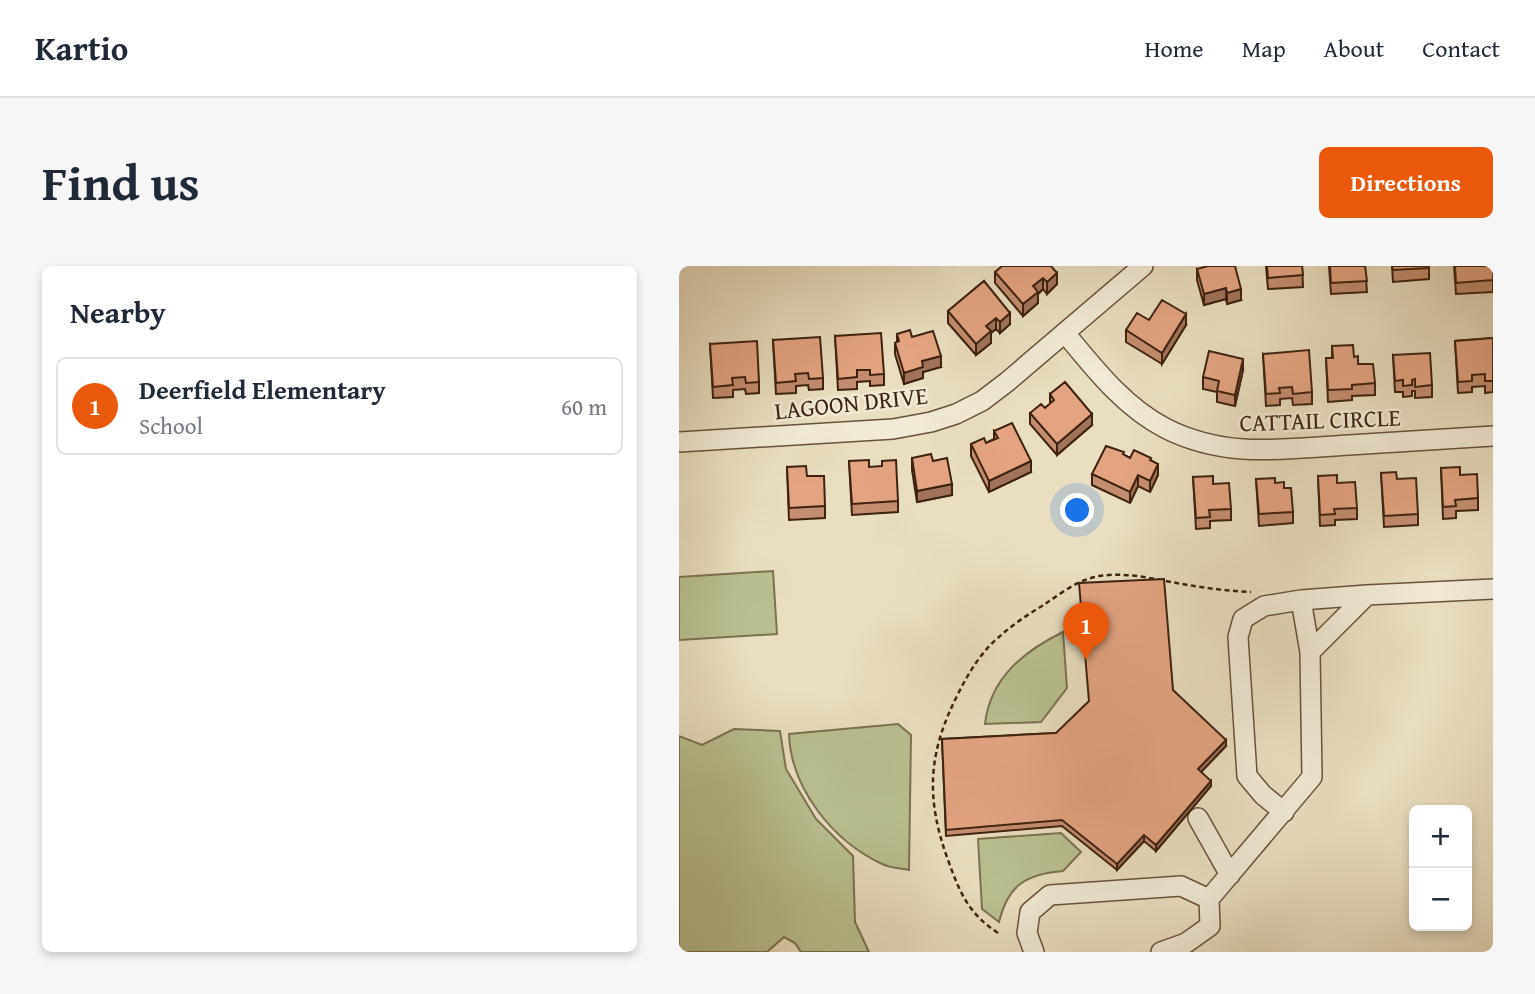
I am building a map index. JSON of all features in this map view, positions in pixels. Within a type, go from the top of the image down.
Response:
[{"type":"street","name":"LAGOON DRIVE","points":[[679,442],[893,429],[956,414],[982,401],[1143,266]]},
{"type":"street","name":"CATTAIL CIRCLE","points":[[1065,333],[1106,381],[1134,407],[1164,427],[1188,438],[1220,447],[1263,450],[1493,436]]},
{"type":"street","points":[[1285,812],[1262,795],[1247,776],[1238,637],[1243,620],[1264,606],[1301,600],[1493,589]]},
{"type":"street","points":[[1310,652],[1367,595]]},
{"type":"street","points":[[1161,952],[1186,943],[1210,926],[1209,899],[1312,777],[1310,652],[1301,600]]},
{"type":"street","points":[[1198,818],[1230,875]]},
{"type":"street","points":[[1034,952],[1027,933],[1030,912],[1050,895],[1181,886],[1209,899]]},
{"type":"path","points":[[997,933],[979,920],[959,891],[940,839],[932,787],[935,753],[943,722],[968,673],[997,638],[1023,618],[1088,579],[1114,575],[1138,576],[1223,590],[1262,593]]},
{"type":"green space","points":[[773,571],[777,634],[679,640],[679,577]]},
{"type":"green space","points":[[1063,632],[1067,688],[1041,722],[985,724],[994,693],[1011,668],[1035,648]]},
{"type":"green space","points":[[898,724],[911,735],[909,870],[882,864],[864,854],[832,827],[806,793],[797,774],[789,734]]},
{"type":"green space","points":[[734,729],[780,731],[786,769],[816,819],[853,856],[855,922],[869,952],[801,952],[795,943],[784,937],[767,952],[679,952],[679,736],[702,745]]},
{"type":"green space","points":[[1061,833],[1081,852],[1063,871],[1039,875],[1013,890],[999,922],[982,909],[978,839]]},
{"type":"building","points":[[1002,266],[1051,266],[1057,273],[1047,282],[1043,278],[1033,286],[1038,292],[1023,304],[995,272]]},
{"type":"building","points":[[1208,266],[1235,266],[1241,289],[1227,293],[1226,288],[1204,294],[1197,269]]},
{"type":"building","points":[[1267,266],[1302,266],[1303,275],[1268,278]]},
{"type":"building","points":[[1330,266],[1365,266],[1367,281],[1331,283]]},
{"type":"building","points":[[1392,266],[1429,266],[1429,268],[1393,270]]},
{"type":"building","points":[[1455,266],[1493,266],[1493,280],[1456,283]]},
{"type":"building","points":[[984,281],[1010,313],[1000,322],[996,318],[986,326],[991,331],[976,344],[948,311]]},
{"type":"building","points":[[1162,300],[1186,314],[1162,353],[1126,330],[1137,313],[1149,320]]},
{"type":"building","points":[[910,330],[912,337],[933,331],[941,356],[922,361],[923,367],[904,373],[895,343],[899,341],[897,334]]},
{"type":"building","points":[[881,333],[884,374],[870,375],[870,370],[857,370],[857,377],[838,379],[835,336]]},
{"type":"building","points":[[820,337],[823,378],[809,379],[808,373],[795,374],[796,381],[776,383],[773,340]]},
{"type":"building","points":[[1493,338],[1493,381],[1485,381],[1485,374],[1472,375],[1472,381],[1458,382],[1455,341]]},
{"type":"building","points":[[757,341],[759,382],[746,383],[745,377],[732,378],[733,385],[713,387],[710,344]]},
{"type":"building","points":[[1353,345],[1358,364],[1373,364],[1375,383],[1352,385],[1352,389],[1328,390],[1326,358],[1333,358],[1332,346]]},
{"type":"building","points":[[1309,350],[1312,392],[1293,394],[1292,387],[1279,388],[1280,393],[1266,394],[1263,354]]},
{"type":"building","points":[[1209,351],[1243,359],[1235,395],[1217,391],[1219,381],[1203,377]]},
{"type":"building","points":[[1430,353],[1432,385],[1415,387],[1415,379],[1412,380],[1412,385],[1403,386],[1403,380],[1395,381],[1393,355]]},
{"type":"building","points":[[1065,382],[1092,414],[1057,444],[1030,413],[1041,404],[1045,408],[1054,400],[1050,394]]},
{"type":"building","points":[[1012,423],[1031,461],[989,481],[971,444],[984,438],[986,443],[998,438],[994,431]]},
{"type":"building","points":[[1106,446],[1124,452],[1123,454],[1130,458],[1134,450],[1151,458],[1150,460],[1158,464],[1150,481],[1138,475],[1130,492],[1092,474]]},
{"type":"building","points":[[931,454],[933,461],[947,458],[952,484],[917,491],[912,458]]},
{"type":"building","points":[[869,460],[869,467],[882,466],[882,461],[896,460],[898,501],[852,504],[849,461]]},
{"type":"building","points":[[806,466],[807,476],[824,476],[825,506],[789,508],[787,467]]},
{"type":"building","points":[[1460,467],[1460,475],[1477,474],[1478,498],[1455,500],[1456,506],[1443,507],[1441,468]]},
{"type":"building","points":[[1396,472],[1397,479],[1416,478],[1418,514],[1384,516],[1381,473]]},
{"type":"building","points":[[1337,475],[1337,483],[1355,482],[1357,508],[1334,509],[1335,514],[1320,515],[1318,476]]},
{"type":"building","points":[[1213,476],[1213,484],[1229,483],[1231,509],[1209,510],[1210,517],[1196,518],[1193,477]]},
{"type":"building","points":[[1275,478],[1275,483],[1284,482],[1284,488],[1291,488],[1293,512],[1259,514],[1256,479]]},
{"type":"building","points":[[1164,579],[1173,690],[1226,740],[1198,769],[1211,781],[1156,845],[1144,835],[1117,864],[1062,820],[946,830],[942,739],[1056,733],[1089,701],[1079,583]]},
{"type":"place","name":"Deerfield Elementary","points":[[1086,660]]}]
